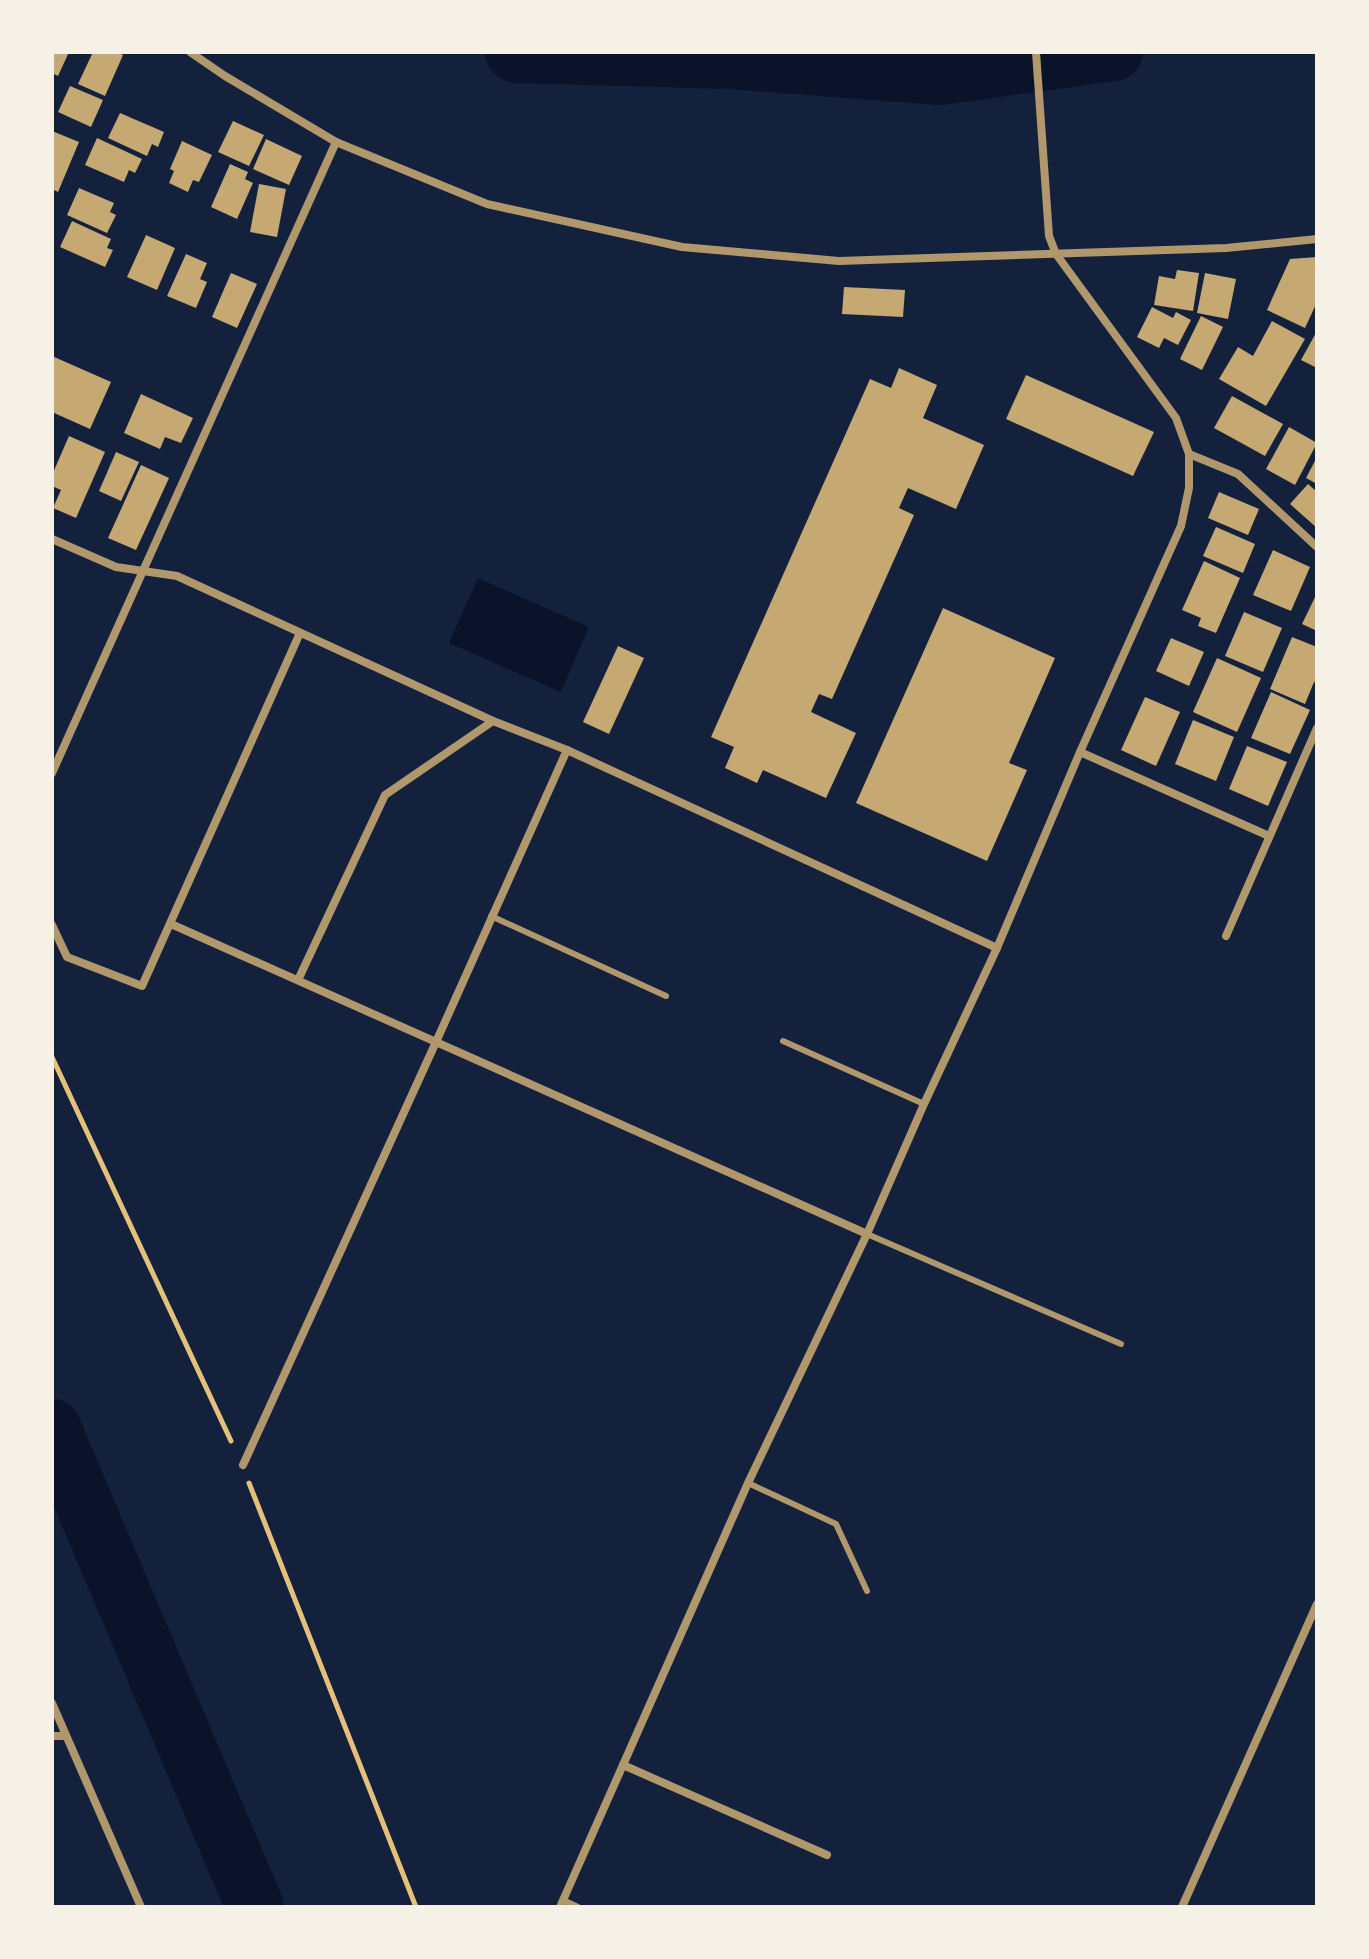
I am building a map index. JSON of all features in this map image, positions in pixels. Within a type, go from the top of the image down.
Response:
[{"type":"street","points":[[190,52],[336,142],[487,204],[682,247],[839,261],[1226,248],[1317,239]]},
{"type":"street","points":[[562,1904],[748,1483],[867,1234],[997,948],[1181,526],[1189,488],[1189,454],[1176,418],[1056,254],[1049,236],[1036,52]]},
{"type":"street","points":[[52,773],[336,142]]},
{"type":"street","points":[[1189,454],[1238,474],[1317,547]]},
{"type":"street","points":[[52,539],[116,567],[177,576],[493,721],[567,750],[997,948]]},
{"type":"street","points":[[52,925],[67,957],[142,986],[300,633]]},
{"type":"street","points":[[298,980],[385,795],[493,721]]},
{"type":"street","points":[[1226,936],[1317,728]]},
{"type":"street","points":[[243,1465],[567,750]]},
{"type":"street","points":[[1080,752],[1269,836]]},
{"type":"street","points":[[171,924],[867,1234]]},
{"type":"street","points":[[1182,1907],[1317,1604]]},
{"type":"street","points":[[52,1703],[141,1907]]},
{"type":"street","points":[[52,1736],[66,1736]]},
{"type":"street","points":[[623,1765],[827,1855]]},
{"type":"lane","points":[[491,916],[666,996]]},
{"type":"lane","points":[[783,1041],[924,1104]]},
{"type":"lane","points":[[867,1234],[1121,1344]]},
{"type":"lane","points":[[748,1483],[836,1524],[867,1591]]},
{"type":"lane","points":[[562,1904],[578,1907]]},
{"type":"water","points":[[478,578],[589,627],[561,692],[449,643]]},
{"type":"building","points":[[52,52],[69,52],[58,76],[52,73]]},
{"type":"building","points":[[93,52],[123,55],[105,96],[78,84]]},
{"type":"building","points":[[70,86],[103,100],[91,127],[58,112]]},
{"type":"building","points":[[120,113],[164,132],[158,147],[152,144],[147,156],[108,138]]},
{"type":"building","points":[[233,121],[264,135],[249,166],[218,152]]},
{"type":"building","points":[[52,131],[79,142],[58,192],[52,189]]},
{"type":"building","points":[[97,138],[142,159],[135,173],[129,170],[124,182],[85,165]]},
{"type":"building","points":[[266,139],[302,156],[289,185],[253,169]]},
{"type":"building","points":[[182,141],[212,155],[199,182],[193,180],[188,192],[169,183],[174,171],[170,169]]},
{"type":"building","points":[[230,164],[248,172],[245,179],[253,183],[237,219],[211,207]]},
{"type":"building","points":[[259,184],[286,189],[277,237],[250,232]]},
{"type":"building","points":[[79,188],[114,203],[110,212],[116,215],[107,233],[67,215]]},
{"type":"building","points":[[72,221],[111,239],[107,248],[113,250],[105,267],[60,247]]},
{"type":"building","points":[[146,235],[175,248],[157,290],[127,277]]},
{"type":"building","points":[[186,254],[207,263],[200,279],[207,282],[196,308],[167,296]]},
{"type":"building","points":[[1317,257],[1317,302],[1305,328],[1267,310],[1290,259]]},
{"type":"building","points":[[1177,270],[1199,273],[1193,311],[1154,305],[1159,276],[1175,279]]},
{"type":"building","points":[[231,273],[257,284],[237,328],[212,317]]},
{"type":"building","points":[[1205,273],[1236,279],[1228,319],[1197,313]]},
{"type":"building","points":[[844,287],[905,290],[903,317],[842,314]]},
{"type":"building","points":[[1152,307],[1173,318],[1176,312],[1191,320],[1178,345],[1164,338],[1159,348],[1137,337]]},
{"type":"building","points":[[1201,316],[1223,327],[1202,370],[1180,359]]},
{"type":"building","points":[[1272,321],[1305,339],[1266,406],[1219,379],[1238,347],[1253,356]]},
{"type":"building","points":[[1317,331],[1317,368],[1301,360]]},
{"type":"building","points":[[52,356],[111,382],[90,429],[52,412]]},
{"type":"building","points":[[899,368],[937,385],[923,418],[984,445],[956,509],[908,488],[899,508],[914,515],[832,699],[819,694],[811,712],[856,733],[826,798],[763,770],[757,783],[725,768],[734,747],[711,737],[870,379],[891,388]]},
{"type":"building","points":[[1026,375],[1154,432],[1133,476],[1006,419]]},
{"type":"building","points":[[141,394],[193,418],[181,443],[165,437],[160,449],[124,433]]},
{"type":"building","points":[[1232,396],[1283,424],[1265,456],[1214,428]]},
{"type":"building","points":[[1289,427],[1317,443],[1295,485],[1266,469]]},
{"type":"building","points":[[69,436],[105,452],[76,518],[53,508],[61,490],[52,486],[52,475]]},
{"type":"building","points":[[116,452],[139,462],[121,501],[99,491]]},
{"type":"building","points":[[1317,457],[1317,484],[1306,478]]},
{"type":"building","points":[[141,465],[169,478],[136,550],[108,538]]},
{"type":"building","points":[[1308,484],[1317,492],[1317,528],[1290,504]]},
{"type":"building","points":[[1219,492],[1259,509],[1248,535],[1208,518]]},
{"type":"building","points":[[1216,527],[1255,544],[1243,573],[1203,556]]},
{"type":"building","points":[[1273,550],[1310,567],[1291,611],[1253,595]]},
{"type":"building","points":[[1204,561],[1240,578],[1216,633],[1198,626],[1201,618],[1182,610]]},
{"type":"building","points":[[1317,593],[1317,631],[1302,624]]},
{"type":"building","points":[[943,608],[1055,658],[1009,763],[1027,770],[987,861],[856,803]]},
{"type":"building","points":[[1244,612],[1282,628],[1263,672],[1225,656]]},
{"type":"building","points":[[1292,637],[1317,647],[1317,683],[1314,682],[1305,704],[1270,689]]},
{"type":"building","points":[[1171,638],[1204,652],[1189,686],[1156,671]]},
{"type":"building","points":[[618,646],[644,658],[609,734],[583,722]]},
{"type":"building","points":[[1217,658],[1261,678],[1237,732],[1193,712]]},
{"type":"building","points":[[1271,692],[1310,710],[1290,754],[1251,738]]},
{"type":"building","points":[[1145,697],[1180,712],[1156,766],[1121,750]]},
{"type":"building","points":[[1193,720],[1234,737],[1216,781],[1175,764]]},
{"type":"building","points":[[1247,746],[1287,762],[1268,806],[1229,789]]},
{"type":"waterway","points":[[514,52],[731,60],[939,76],[1114,52]]},
{"type":"waterway","points":[[52,1428],[255,1907]]}]
